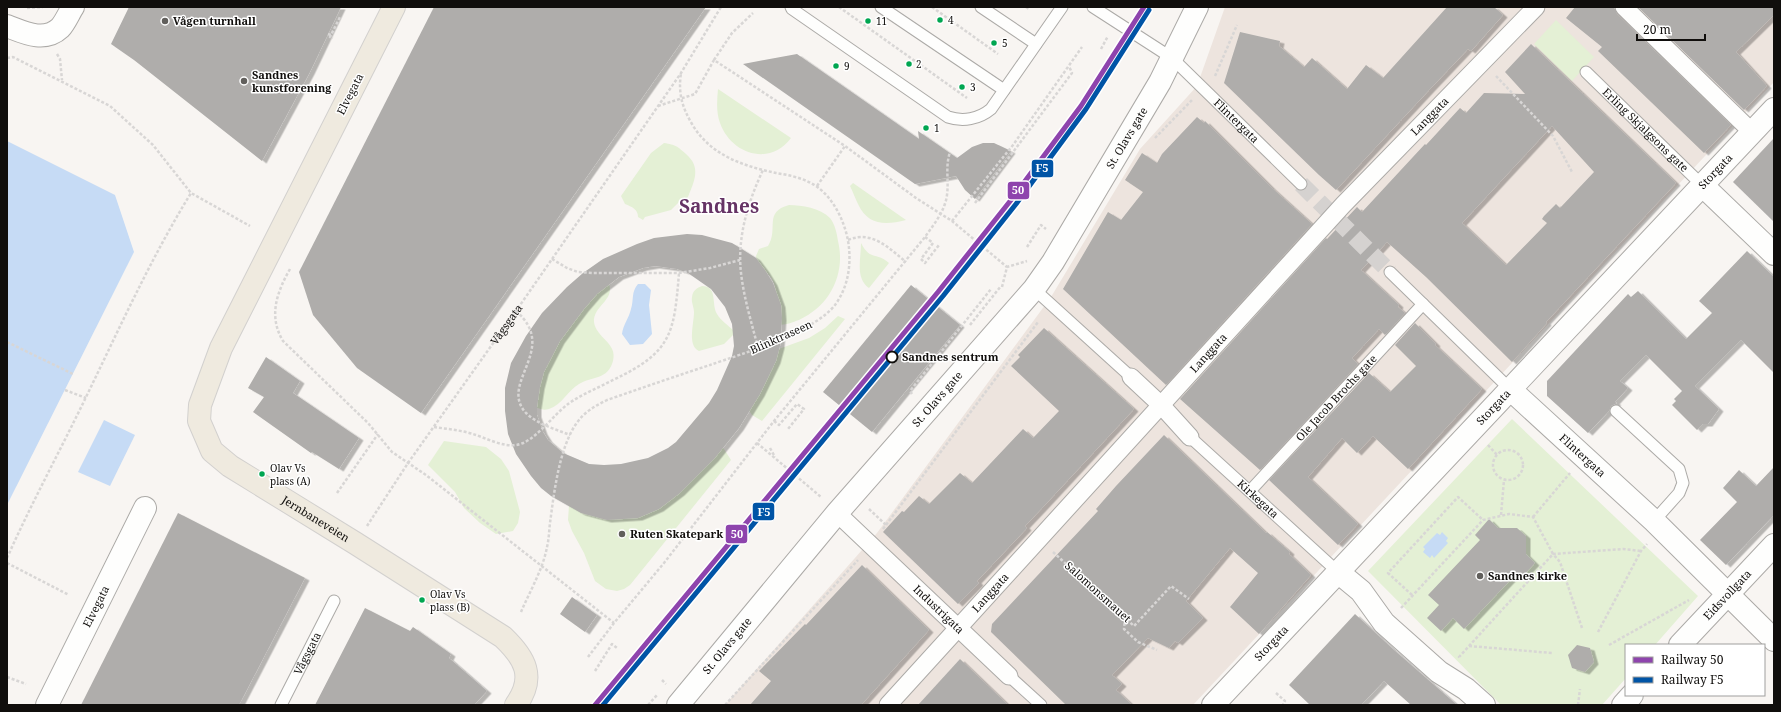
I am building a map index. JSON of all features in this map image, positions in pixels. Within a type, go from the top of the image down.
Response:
[{"type":"main road","name":"Elvegata","points":[[305,182],[394,7]]},
{"type":"main road","name":"Jernbaneveien","points":[[305,182],[221,348],[200,405],[199,421],[212,451],[230,466],[503,637],[515,649],[523,661],[526,672],[526,685],[516,705]]},
{"type":"street","points":[[7,26],[31,35],[45,36],[60,29],[73,7]]},
{"type":"street","name":"St. Olavs gate","points":[[678,705],[831,506],[1034,289],[1057,255],[1156,89],[1197,7]]},
{"type":"street","points":[[1624,7],[1752,132]]},
{"type":"street","name":"Langgata","points":[[888,705],[1343,205],[1483,63],[1527,10]]},
{"type":"street","name":"Storgata","points":[[1213,705],[1774,109]]},
{"type":"street","name":"Erling Skjalgsons gate","points":[[1702,185],[1774,254]]},
{"type":"street","name":"Kirkegata","points":[[1131,377],[1161,405],[1190,437]]},
{"type":"street","name":"Flintergata","points":[[1511,390],[1657,525],[1774,640]]},
{"type":"street","name":"Industrigata","points":[[831,506],[1009,676]]},
{"type":"street","name":"Elvegata","points":[[47,705],[145,508]]},
{"type":"street","name":"Eidsvollgata","points":[[1681,644],[1774,544]]},
{"type":"street","name":"Kirkegata","points":[[1338,572],[1361,591],[1384,623],[1439,672],[1466,689],[1484,705]]},
{"type":"street","points":[[1622,705],[1631,696]]},
{"type":"lane","points":[[791,7],[948,117],[962,120],[979,117],[991,109],[1062,7]]},
{"type":"lane","points":[[881,7],[1004,90]]},
{"type":"lane","points":[[982,7],[1036,44]]},
{"type":"lane","name":"Flintergata","points":[[1093,7],[1172,58],[1301,184]]},
{"type":"lane","name":"Erling Skjalgsons gate","points":[[1586,72],[1702,185]]},
{"type":"lane","name":"Flintergata","points":[[1390,272],[1511,390]]},
{"type":"lane","name":"Kirkegata","points":[[1034,289],[1131,377]]},
{"type":"lane","name":"Ole Jacob Brochs gate","points":[[1250,491],[1423,304]]},
{"type":"lane","points":[[1616,411],[1679,469],[1683,483],[1679,493],[1657,525]]},
{"type":"lane","name":"Kirkegata","points":[[1190,437],[1338,572]]},
{"type":"lane","name":"Vågsgata","points":[[281,705],[334,601]]},
{"type":"lane","name":"Industrigata","points":[[1009,676],[1041,705]]},
{"type":"path","points":[[24,8],[43,7]]},
{"type":"path","name":"Blinktraseen","points":[[521,612],[548,546],[555,490],[562,457],[570,435],[577,423],[586,413],[595,406],[607,400],[758,348],[809,326],[823,317],[835,306],[848,278],[850,260],[848,240],[839,214],[816,186],[790,176],[737,162],[719,153],[706,143],[686,115],[681,100],[679,87],[681,73],[721,7]]},
{"type":"path","points":[[839,7],[967,98]]},
{"type":"path","points":[[932,7],[998,54]]},
{"type":"path","points":[[657,106],[681,100],[694,94],[732,33],[753,13]]},
{"type":"path","points":[[333,38],[330,37],[330,34],[340,17]]},
{"type":"path","points":[[952,221],[1013,145],[1082,47]]},
{"type":"path","points":[[7,54],[110,106],[153,145],[191,193],[250,226]]},
{"type":"path","points":[[7,58],[12,57]]},
{"type":"path","points":[[714,60],[845,146],[916,198],[952,221],[1007,267]]},
{"type":"path","points":[[1483,63],[1552,136],[1572,172]]},
{"type":"path","points":[[975,203],[1072,73],[1069,66]]},
{"type":"path","name":"Vågsgata","points":[[355,543],[408,463],[516,311],[681,73]]},
{"type":"path","points":[[816,186],[845,146]]},
{"type":"path","points":[[588,657],[664,563],[774,420],[906,262],[941,214],[947,195],[947,161],[950,152]]},
{"type":"path","points":[[758,348],[744,289],[740,260],[747,209],[763,170]]},
{"type":"path","points":[[7,558],[25,518],[86,398],[158,249],[191,193]]},
{"type":"path","points":[[1026,247],[1041,225],[1046,229],[1043,234]]},
{"type":"path","points":[[848,240],[856,236],[866,236],[878,240],[906,262]]},
{"type":"path","points":[[925,236],[933,243],[921,259],[925,262],[940,245]]},
{"type":"path","points":[[552,259],[567,268],[578,272],[678,273],[710,268],[740,260]]},
{"type":"path","points":[[1007,267],[1026,260],[1032,264]]},
{"type":"path","points":[[967,328],[1001,286],[1007,267]]},
{"type":"path","points":[[290,269],[283,281],[274,317],[278,332],[283,340],[378,434],[392,452],[614,623]]},
{"type":"path","points":[[434,427],[471,433],[506,445],[516,446],[524,444],[557,413],[574,400],[642,365],[658,352],[667,339],[673,325],[678,273]]},
{"type":"path","points":[[1001,286],[1005,290]]},
{"type":"path","points":[[914,394],[910,391],[991,289]]},
{"type":"path","points":[[516,311],[526,319],[530,327],[532,348],[530,358],[518,388],[517,396],[526,413],[545,425],[570,435]]},
{"type":"path","points":[[7,342],[73,374]]},
{"type":"path","points":[[65,390],[86,398]]},
{"type":"path","points":[[774,420],[779,425],[797,404],[804,409],[788,429]]},
{"type":"path","points":[[337,493],[378,434]]},
{"type":"path","points":[[1485,442],[1497,455]]},
{"type":"path","points":[[757,443],[831,506]]},
{"type":"path","points":[[776,451],[770,448],[776,458]]},
{"type":"path","points":[[1512,450],[1517,452],[1523,459],[1524,464],[1521,474],[1513,480],[1504,480],[1498,477],[1493,468],[1494,458],[1497,455],[1502,451],[1512,450]]},
{"type":"path","points":[[1384,623],[1483,520],[1510,514],[1520,517],[1533,517],[1584,457]]},
{"type":"path","points":[[1501,515],[1504,480]]},
{"type":"path","points":[[814,490],[821,492]]},
{"type":"path","points":[[1412,595],[1388,573],[1458,497],[1483,520]]},
{"type":"path","points":[[865,506],[886,525]]},
{"type":"path","points":[[1533,517],[1553,554],[1560,562],[1582,628]]},
{"type":"path","points":[[1598,632],[1641,551],[1657,525]]},
{"type":"path","name":"Salomonsmauet","points":[[1040,539],[1134,626],[1171,586],[1189,599]]},
{"type":"path","points":[[1463,661],[1459,657],[1553,554],[1623,549],[1641,551]]},
{"type":"path","points":[[7,563],[69,595]]},
{"type":"path","points":[[1609,645],[1694,598]]},
{"type":"path","points":[[1125,617],[1124,629],[1138,642],[1157,650]]},
{"type":"path","points":[[595,671],[612,644],[617,648]]},
{"type":"path","points":[[1469,646],[1552,653]]},
{"type":"path","points":[[7,677],[26,684]]},
{"type":"path","points":[[1578,705],[1580,689]]},
{"type":"path","points":[[1276,693],[1285,702],[1283,705]]},
{"type":"shaded area","name":"Sandnes sentrum","points":[[1225,7],[1774,7],[1774,82],[1193,705],[725,705],[877,533],[1051,297],[1140,149],[1197,86]]},
{"type":"green space","points":[[1556,20],[1594,57],[1572,81],[1534,44]]},
{"type":"green space","points":[[718,89],[791,138],[782,147],[773,152],[762,154],[752,153],[742,149],[725,134],[720,123],[717,110]]},
{"type":"green space","points":[[664,143],[676,146],[691,159],[695,169],[693,185],[688,197],[680,201],[671,210],[645,217],[643,220],[638,217],[637,212],[634,209],[625,204],[621,196],[651,153]]},
{"type":"green space","points":[[853,183],[906,220],[885,223],[872,220],[862,211],[858,204],[850,186]]},
{"type":"green space","points":[[789,205],[811,208],[821,212],[832,220],[837,235],[840,265],[833,288],[827,298],[819,306],[810,314],[799,320],[788,324],[779,325],[776,324],[777,302],[774,284],[770,276],[758,263],[756,256],[759,249],[768,246],[771,240],[776,212]]},
{"type":"green space","points":[[861,243],[867,252],[889,263],[869,288],[865,284],[860,274]]},
{"type":"green space","points":[[609,284],[609,294],[597,312],[594,322],[596,328],[610,345],[614,355],[611,367],[603,375],[579,384],[554,407],[544,410],[536,407],[532,404],[549,329]]},
{"type":"green space","points":[[702,286],[707,287],[712,292],[715,310],[723,321],[733,330],[733,335],[724,344],[699,351],[695,348],[692,339],[694,312],[692,299],[694,291]]},
{"type":"green space","points":[[838,316],[845,319],[762,421],[752,415],[748,409],[776,350],[809,338],[825,328]]},
{"type":"green space","points":[[1512,419],[1698,596],[1656,644],[1625,644],[1625,679],[1602,705],[1501,705],[1368,571]]},
{"type":"green space","points":[[444,441],[486,447],[501,459],[509,471],[520,512],[518,523],[513,531],[496,534],[480,523],[464,508],[455,492],[428,465]]},
{"type":"green space","name":"Ruten Skatepark","points":[[720,446],[724,449],[731,460],[630,585],[617,591],[606,589],[595,581],[584,553],[568,520],[569,505]]},
{"type":"water","points":[[7,141],[115,195],[134,252],[7,505]]},
{"type":"water","points":[[638,284],[645,284],[651,290],[649,305],[652,334],[643,344],[630,345],[622,334],[632,305],[634,290]]},
{"type":"water","points":[[104,420],[135,435],[110,486],[78,472]]},
{"type":"water","points":[[1442,532],[1448,538],[1446,541],[1448,543],[1434,558],[1432,555],[1430,558],[1423,552],[1425,549],[1423,547],[1437,533],[1440,535]]},
{"type":"building","points":[[129,7],[341,7],[310,72],[262,161],[134,60],[111,44]]},
{"type":"building","points":[[434,7],[706,7],[421,413],[357,368],[313,315],[299,272]]},
{"type":"building","points":[[1447,7],[1494,7],[1503,15],[1471,51],[1468,49],[1336,190],[1224,83],[1240,32],[1280,41],[1279,46],[1304,67],[1312,58],[1347,89],[1366,65],[1383,78]]},
{"type":"building","points":[[1575,7],[1614,7],[1617,14],[1731,125],[1704,153],[1598,51],[1602,47],[1566,18]]},
{"type":"building","points":[[1638,7],[1774,7],[1774,15],[1736,52],[1767,86],[1744,110]]},
{"type":"building","points":[[1531,44],[1676,183],[1546,322],[1547,323],[1512,362],[1426,277],[1387,242],[1361,270],[1399,305],[1398,307],[1405,313],[1385,335],[1379,329],[1352,358],[1358,364],[1260,470],[1180,399],[1326,238],[1327,239],[1357,207],[1362,212],[1460,108],[1466,113],[1484,93],[1525,94],[1505,72]],"holes":[[[1552,126],[1594,172],[1560,208],[1556,204],[1544,216],[1542,219],[1547,223],[1506,265],[1462,223]]]},
{"type":"building","points":[[797,54],[919,139],[918,131],[957,158],[972,147],[983,143],[994,143],[1011,151],[975,199],[965,190],[956,176],[915,184],[743,64]]},
{"type":"building","points":[[1197,117],[1204,123],[1205,121],[1272,188],[1312,224],[1166,385],[1063,289],[1108,212],[1121,220],[1143,192],[1125,180],[1142,153],[1157,163],[1162,154]]},
{"type":"building","points":[[1774,138],[1774,222],[1733,182]]},
{"type":"building","points":[[687,234],[702,235],[732,243],[756,258],[773,283],[781,305],[782,318],[780,346],[776,361],[760,394],[739,428],[714,459],[680,493],[659,509],[638,518],[607,520],[581,513],[551,496],[541,488],[531,476],[516,454],[508,434],[505,411],[505,388],[511,363],[526,336],[542,313],[567,287],[583,273],[603,259],[654,238]],"holes":[[[655,266],[677,269],[688,273],[711,289],[725,307],[732,324],[734,346],[732,356],[717,390],[709,403],[676,442],[668,448],[648,458],[621,464],[604,465],[589,464],[563,453],[548,440],[543,432],[537,415],[540,387],[544,372],[560,341],[597,294],[619,277],[643,268]]]},
{"type":"building","points":[[1747,251],[1774,277],[1774,373],[1741,340],[1695,386],[1719,409],[1708,424],[1703,424],[1697,430],[1672,405],[1676,401],[1674,399],[1682,391],[1646,355],[1620,381],[1628,388],[1615,402],[1617,403],[1611,406],[1609,411],[1588,433],[1547,396],[1547,381],[1628,294],[1631,297],[1638,291],[1686,339],[1712,313],[1699,301]]},
{"type":"building","points":[[911,285],[960,325],[872,432],[823,392]]},
{"type":"building","points":[[1415,323],[1436,344],[1435,345],[1482,389],[1408,469],[1373,436],[1357,453],[1342,438],[1308,477],[1358,524],[1338,545],[1269,480],[1369,373],[1390,392],[1416,366],[1395,345]]},
{"type":"building","points":[[1044,328],[1134,409],[1025,526],[1027,528],[977,581],[979,583],[958,604],[883,532],[902,511],[904,512],[919,496],[929,504],[960,473],[972,483],[1023,429],[1033,438],[1059,411],[1011,366],[1020,357],[1018,355]]},
{"type":"building","points":[[266,357],[300,381],[293,393],[359,438],[339,469],[312,452],[311,453],[253,412],[264,397],[248,388]]},
{"type":"building","points":[[1164,435],[1266,533],[1267,532],[1290,552],[1289,554],[1311,575],[1259,634],[1230,607],[1258,573],[1230,548],[1186,601],[1203,618],[1178,643],[1175,641],[1169,648],[1148,638],[1112,675],[1122,684],[1116,690],[1132,705],[1066,705],[991,632],[992,624],[1098,511],[1096,509]]},
{"type":"building","points":[[1774,467],[1774,515],[1726,565],[1700,540],[1737,502],[1723,488],[1739,470],[1756,486]]},
{"type":"building","points":[[178,513],[305,578],[239,705],[81,705]]},
{"type":"building","name":"Sandnes kirke","points":[[1489,519],[1498,528],[1517,528],[1526,536],[1526,554],[1535,563],[1521,578],[1516,574],[1464,629],[1453,618],[1441,631],[1427,618],[1439,605],[1428,595],[1480,540],[1475,535]]},
{"type":"building","points":[[862,565],[929,630],[861,705],[750,705],[771,681],[759,671],[805,624],[806,625]]},
{"type":"building","points":[[572,597],[597,615],[585,632],[560,614]]},
{"type":"building","points":[[365,608],[410,631],[413,627],[451,654],[449,658],[487,691],[474,705],[315,705]]},
{"type":"building","points":[[1355,614],[1457,705],[1411,705],[1384,681],[1361,705],[1310,705],[1289,685]]},
{"type":"building","points":[[1577,645],[1590,648],[1594,662],[1585,672],[1572,668],[1568,655]]},
{"type":"building","points":[[960,659],[1008,705],[918,705]]},
{"type":"tunnel","points":[[1301,184],[1390,272]]},
{"type":"rail line","name":"50","points":[[595,705],[938,292],[1011,200],[1081,106],[1144,7]]},
{"type":"rail line","name":"F5","points":[[603,705],[943,296],[1016,204],[1086,109],[1149,10]]},
{"type":"place","name":"4","points":[[940,20]]},
{"type":"place","name":"Vågen turnhall","points":[[165,21]]},
{"type":"place","name":"11","points":[[868,21]]},
{"type":"place","name":"5","points":[[994,43]]},
{"type":"place","name":"2","points":[[909,64]]},
{"type":"place","name":"9","points":[[836,66]]},
{"type":"place","name":"Sandnes kunstforening","points":[[244,81]]},
{"type":"place","name":"3","points":[[962,87]]},
{"type":"place","name":"1","points":[[926,128]]},
{"type":"place","name":"Sandnes sentrum","points":[[892,357]]},
{"type":"place","name":"Olav Vs plass (A)","points":[[262,474]]},
{"type":"place","name":"Ruten Skatepark","points":[[622,534]]},
{"type":"place","name":"Sandnes kirke","points":[[1480,576]]},
{"type":"place","name":"Olav Vs plass (B)","points":[[422,600]]},
{"type":"district","name":"Sandnes","points":[[719,206]]}]
